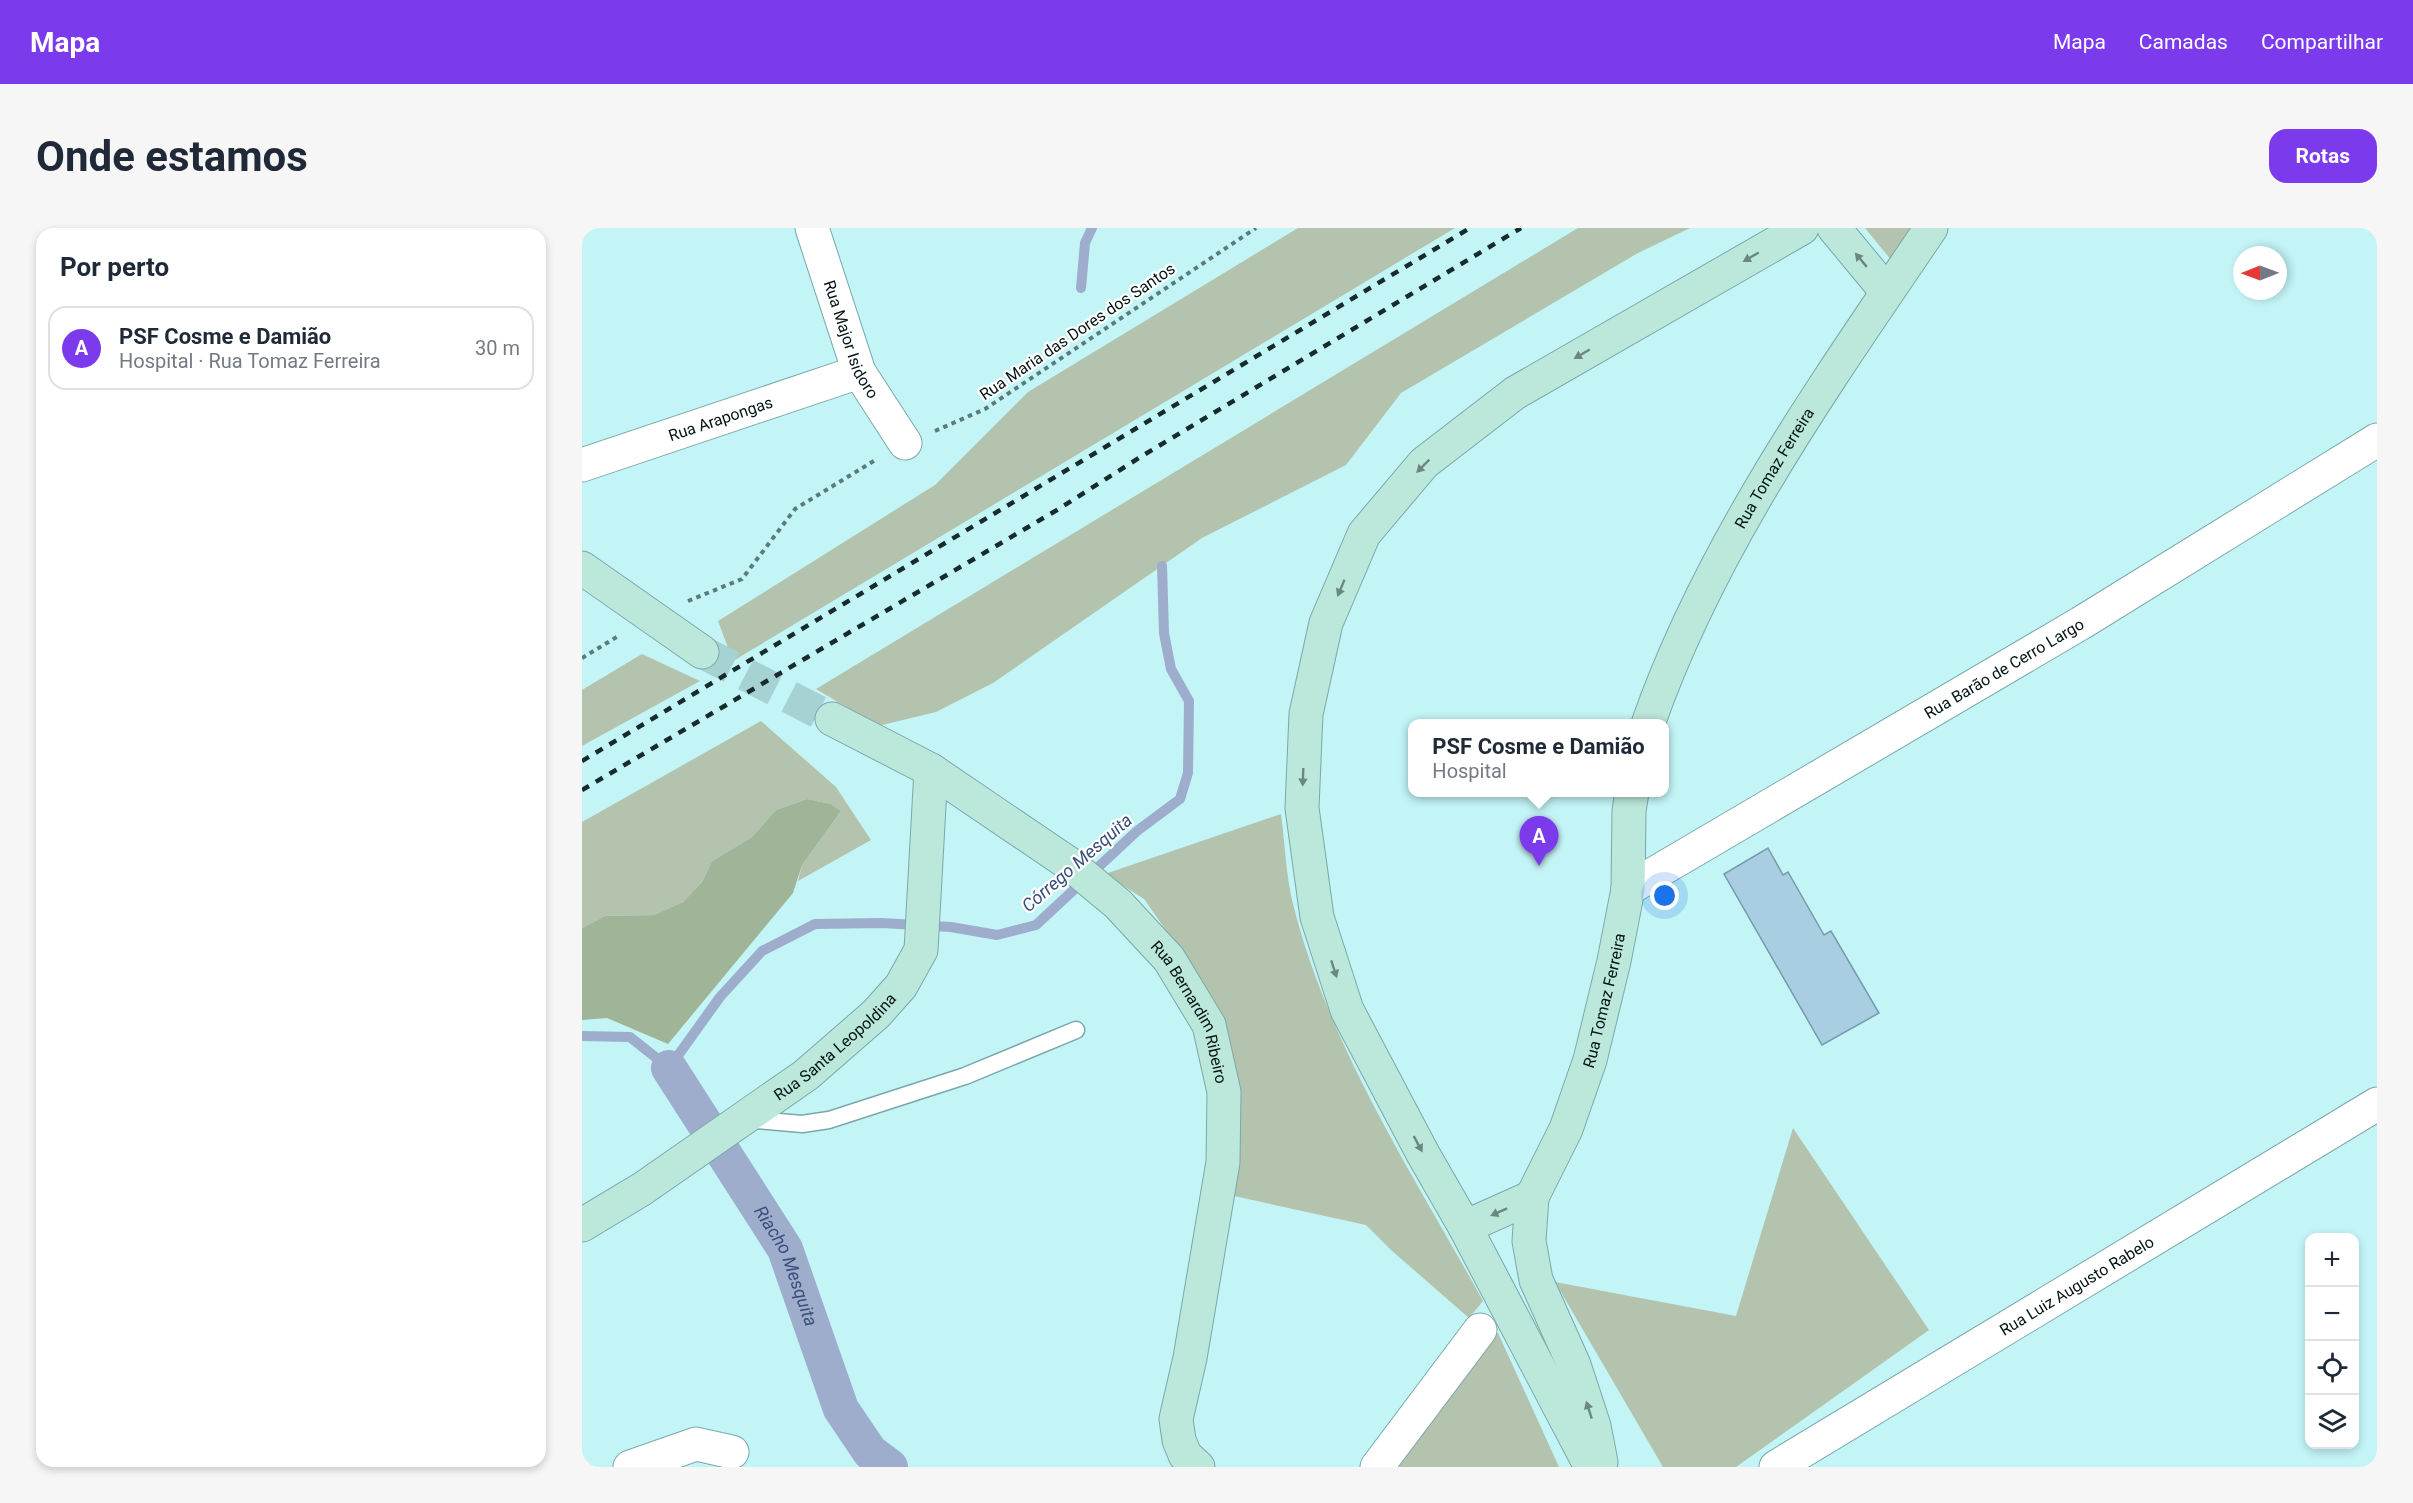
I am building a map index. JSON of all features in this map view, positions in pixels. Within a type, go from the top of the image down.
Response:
[{"type":"street","name":"Rua Major Isidoro","points":[[812,228],[859,372],[905,443]]},
{"type":"street","points":[[1591,1467],[1465,1227],[1423,1154],[1347,1010],[1317,917],[1302,808],[1306,714],[1326,623],[1364,534],[1424,464],[1515,393],[1802,228]]},
{"type":"street","points":[[1834,228],[1887,292]]},
{"type":"street","name":"Rua Tomaz Ferreira","points":[[1649,719],[1666,674],[1704,590],[1803,420],[1931,228]]},
{"type":"street","name":"Rua Arapongas","points":[[582,465],[859,372]]},
{"type":"street","name":"Rua Barão de Cerro Largo","points":[[1628,889],[2081,622],[2377,440]]},
{"type":"street","points":[[582,568],[702,652]]},
{"type":"street","name":"Rua Bernardim Ribeiro","points":[[832,719],[931,770],[1071,865],[1118,904],[1169,959],[1209,1025],[1224,1092],[1223,1162],[1190,1358],[1176,1419],[1179,1440],[1185,1455],[1198,1467]]},
{"type":"street","name":"Rua Santa Leopoldina","points":[[582,1225],[698,1151],[737,1121],[806,1075],[876,1014],[901,986],[921,950],[931,770]]},
{"type":"street","name":"Rua Tomaz Ferreira","points":[[1602,1467],[1594,1426],[1574,1365],[1536,1280],[1529,1241],[1532,1197],[1566,1129],[1590,1060],[1628,889],[1631,797]]},
{"type":"street","name":"Rua Luiz Augusto Rabelo","points":[[1776,1467],[2377,1104]]},
{"type":"street","points":[[1465,1227],[1532,1197]]},
{"type":"street","points":[[1377,1467],[1480,1329]]},
{"type":"street","points":[[630,1467],[658,1455],[696,1444],[732,1452]]},
{"type":"lane","points":[[737,1121],[802,1124],[829,1120],[965,1076],[1076,1030]]},
{"type":"path","name":"Rua Maria das Dores dos Santos","points":[[582,658],[653,616],[742,579],[795,509],[905,443],[985,410],[1256,228]]},
{"type":"green space","points":[[1298,228],[1455,228],[733,661],[718,621],[935,485],[1028,392]]},
{"type":"green space","points":[[1578,228],[1690,228],[1638,253],[1401,393],[1346,465],[1202,538],[993,683],[936,712],[878,726],[816,689]]},
{"type":"green space","points":[[1865,228],[1914,228],[1892,261]]},
{"type":"green space","points":[[642,654],[700,681],[582,746],[582,690]]},
{"type":"green space","points":[[761,721],[836,787],[871,840],[798,881],[802,865],[841,811],[831,804],[807,799],[776,810],[752,837],[712,861],[702,882],[683,902],[654,915],[605,916],[582,928],[582,822]]},
{"type":"green space","points":[[807,799],[831,804],[841,811],[802,865],[793,893],[668,1044],[607,1018],[582,1020],[582,928],[605,916],[654,915],[683,902],[702,882],[712,861],[752,837],[776,810]]},
{"type":"green space","points":[[1281,814],[1293,904],[1328,1008],[1375,1108],[1483,1301],[1469,1318],[1391,1250],[1366,1225],[1225,1194],[1184,956],[1144,899],[1105,874]]},
{"type":"green space","points":[[1793,1128],[1929,1330],[1736,1467],[1663,1467],[1555,1282],[1736,1316]]},
{"type":"green space","points":[[1498,1333],[1559,1467],[1399,1467],[1491,1337]]},
{"type":"building","points":[[1768,848],[1783,875],[1788,872],[1824,935],[1831,931],[1879,1013],[1822,1045],[1724,874]]},
{"type":"waterway","name":"Córrego Mesquita","points":[[1081,288],[1085,243],[1092,228]]},
{"type":"waterway","name":"Córrego Mesquita","points":[[582,1036],[630,1037],[669,1068],[720,997],[762,951],[815,924],[882,923],[951,927],[997,935],[1036,925],[1137,831],[1180,799],[1188,773],[1189,701],[1171,669],[1164,633],[1162,566]]},
{"type":"waterway","name":"Riacho Mesquita","points":[[669,1068],[785,1249],[841,1409],[870,1452],[890,1467]]},
{"type":"tunnel","points":[[702,652],[832,719]]},
{"type":"railway","points":[[582,761],[1470,228]]},
{"type":"railway","points":[[582,790],[1057,510],[1142,456],[1521,228]]},
{"type":"place","name":"PSF Cosme e Damião","points":[[1539,866]]}]
